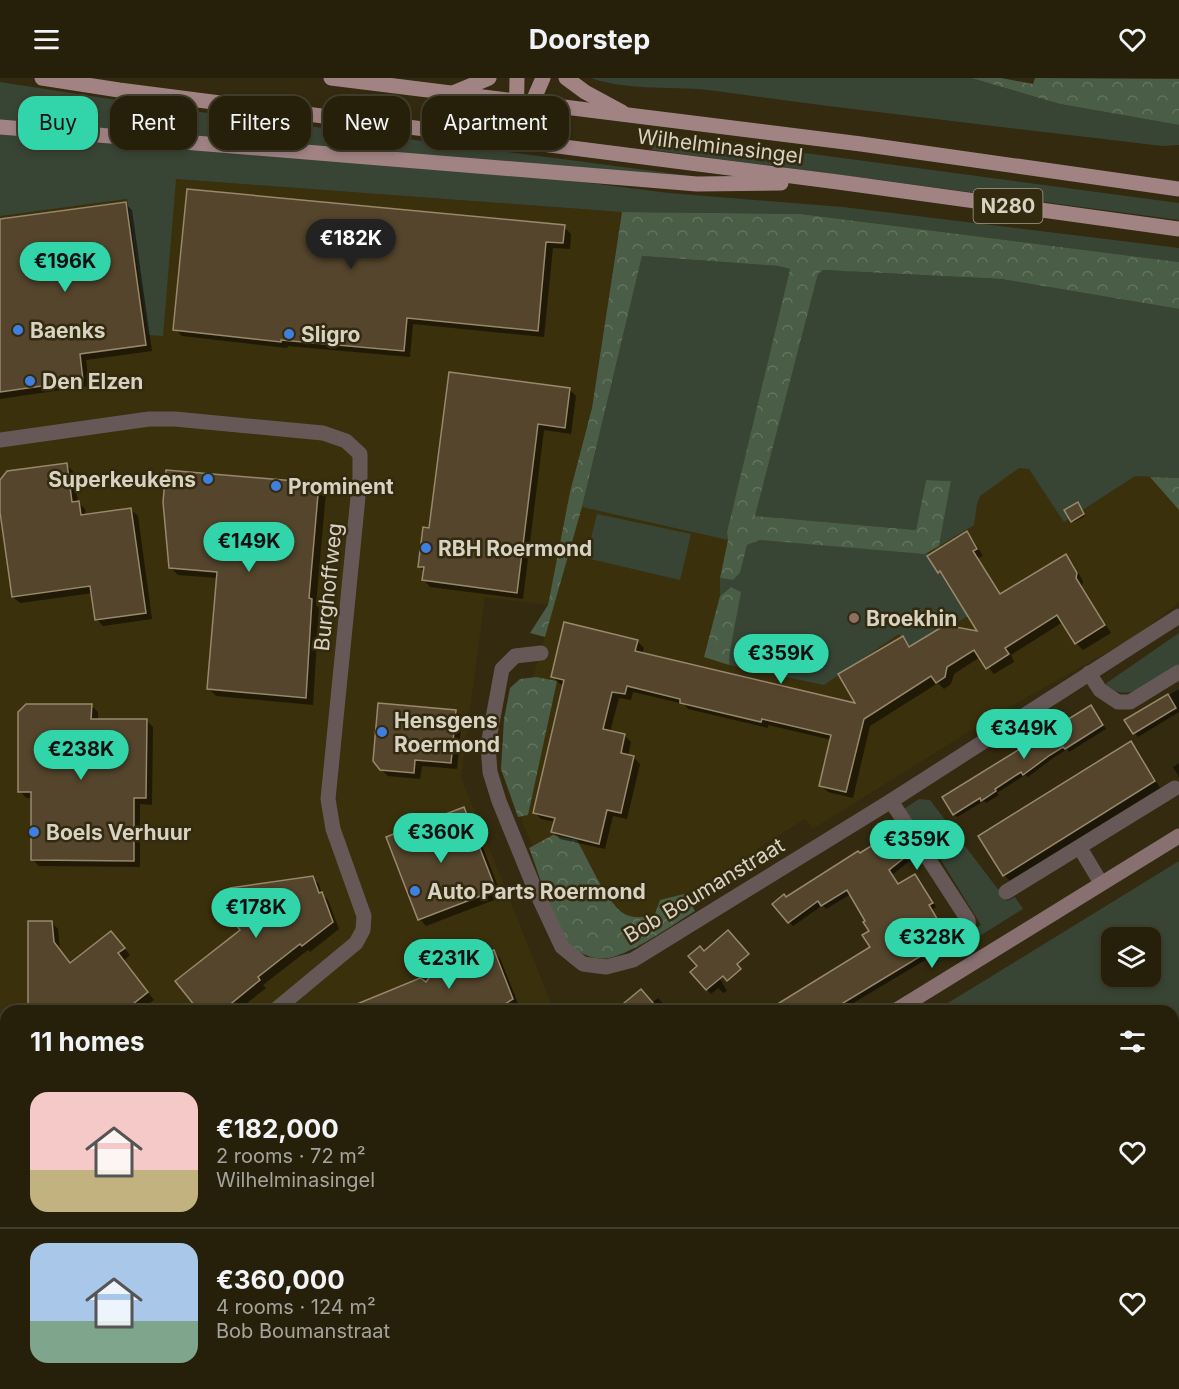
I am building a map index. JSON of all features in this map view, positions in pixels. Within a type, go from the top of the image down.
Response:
[{"type":"main road","name":"Wilhelminasingel","points":[[42,78],[422,130]]},
{"type":"main road","name":"Wilhelminasingel","points":[[331,78],[468,96]]},
{"type":"main road","points":[[451,94],[489,78]]},
{"type":"main road","points":[[517,96],[518,78]]},
{"type":"main road","points":[[536,96],[543,78]]},
{"type":"main road","name":"N280","points":[[566,78],[585,93],[630,117]]},
{"type":"main road","name":"Wilhelminasingel","points":[[569,109],[861,144],[1179,189]]},
{"type":"main road","name":"N280","points":[[0,127],[697,184],[838,183]]},
{"type":"main road","name":"Wilhelminasingel","points":[[569,149],[1179,230]]},
{"type":"street","name":"Burghoffweg","points":[[0,440],[149,419],[175,419],[323,433],[346,441],[360,454],[360,477],[328,799],[333,829],[364,916],[363,930],[356,943],[281,1005]]},
{"type":"street","name":"Bob Boumanstraat","points":[[542,654],[515,656],[502,669],[488,745],[490,772],[499,801],[562,947],[583,964],[606,967],[633,960],[891,801],[1179,616]]},
{"type":"street","points":[[1089,673],[1100,690],[1118,702],[1130,702],[1179,672]]},
{"type":"street","points":[[1006,892],[1175,788]]},
{"type":"street","points":[[891,801],[968,920],[969,931]]},
{"type":"street","points":[[905,1005],[1179,836]]},
{"type":"street","points":[[1080,848],[1101,883]]},
{"type":"shaded area","points":[[175,179],[622,212],[592,408],[570,492],[548,605],[485,597],[461,777],[552,1005],[0,1005],[0,216],[127,199]]},
{"type":"shaded area","name":"Broekhin","points":[[642,256],[1179,309],[1179,602],[1138,635],[999,713],[813,829],[805,819],[757,849],[754,857],[687,896],[683,911],[621,948],[529,839],[505,774],[582,507]]},
{"type":"green space","points":[[591,78],[971,78],[1060,104],[1179,125],[1179,145],[1162,146],[700,89],[637,87]]},
{"type":"green space","points":[[971,78],[1001,78],[1033,84],[1035,78],[1179,79],[1179,125],[1060,104]]},
{"type":"green space","points":[[0,82],[91,96],[18,96],[18,123],[0,121]]},
{"type":"green space","points":[[98,97],[110,99],[110,130],[98,129]]},
{"type":"green space","points":[[197,112],[209,113],[209,139],[197,138]]},
{"type":"green space","points":[[311,126],[323,128],[323,148],[311,147]]},
{"type":"green space","points":[[0,132],[18,133],[18,150],[98,150],[98,140],[110,141],[110,150],[197,150],[197,148],[526,175],[669,193],[843,207],[1179,248],[1179,262],[801,214],[622,212],[176,179],[163,336],[148,335],[127,199],[0,216]]},
{"type":"green space","points":[[655,133],[1179,203],[1179,220],[652,150]]},
{"type":"green space","points":[[410,139],[422,141],[422,150],[492,150],[692,176],[692,179],[346,150],[410,150]]},
{"type":"green space","points":[[622,212],[801,214],[1179,262],[1179,309],[1001,279],[823,270],[818,274],[755,516],[916,530],[926,480],[951,481],[939,546],[925,554],[760,540],[747,545],[740,573],[733,580],[720,578],[728,540],[727,532],[790,269],[778,266],[642,256],[582,507],[545,637],[530,633],[548,605],[570,492],[592,408]]},
{"type":"green space","points":[[642,256],[778,266],[790,269],[727,532],[728,540],[582,507]]},
{"type":"green space","points":[[823,270],[1001,279],[1179,309],[1179,478],[1135,476],[1064,522],[1029,469],[1019,468],[980,496],[974,525],[939,546],[951,481],[926,480],[916,530],[755,516],[818,274]]},
{"type":"green space","points":[[1150,477],[1179,478],[1179,510]]},
{"type":"green space","points":[[597,514],[691,534],[680,580],[586,558]]},
{"type":"green space","points":[[760,540],[927,553],[968,616],[909,651],[899,634],[824,685],[729,665],[731,587],[720,596],[720,578],[733,580],[740,573],[747,545]]},
{"type":"green space","points":[[731,587],[741,592],[729,665],[704,657],[720,596]]},
{"type":"green space","points":[[1179,633],[1179,665],[1152,683],[1133,692],[1123,693],[1105,684]]},
{"type":"green space","points":[[536,677],[557,681],[528,815],[518,817],[501,769],[504,719],[510,688],[520,679]]},
{"type":"green space","points":[[919,799],[930,800],[1007,901],[1015,897],[1023,909],[978,937],[973,930],[981,925],[918,823],[909,821],[902,810]]},
{"type":"green space","points":[[553,835],[577,840],[610,900],[623,913],[639,917],[655,914],[660,900],[684,894],[695,911],[642,944],[619,955],[604,959],[581,953],[568,943],[557,924],[529,848]]},
{"type":"green space","points":[[1179,861],[1179,1005],[945,1005]]},
{"type":"building","points":[[187,189],[565,225],[563,243],[546,242],[538,331],[407,318],[404,351],[281,340],[281,342],[173,330]]},
{"type":"building","points":[[126,202],[146,345],[80,354],[83,380],[0,392],[0,219]]},
{"type":"building","points":[[449,372],[570,388],[565,428],[538,424],[517,593],[422,580],[424,567],[418,567],[423,527],[429,528]]},
{"type":"building","points":[[67,463],[72,502],[79,501],[81,515],[131,508],[146,613],[95,620],[90,586],[12,597],[0,512],[0,480],[7,471]]},
{"type":"building","points":[[166,470],[319,483],[309,598],[312,599],[306,698],[207,689],[217,572],[169,568],[163,502]]},
{"type":"building","points":[[1078,502],[1084,514],[1071,522],[1064,510]]},
{"type":"building","points":[[967,531],[977,549],[973,551],[1000,594],[1066,554],[1077,573],[1076,578],[1105,625],[1075,644],[1057,615],[1005,648],[1009,654],[986,669],[974,650],[947,667],[945,677],[936,683],[931,676],[864,719],[846,792],[819,786],[831,735],[680,703],[680,699],[627,686],[625,694],[612,692],[603,729],[625,734],[621,753],[634,756],[621,813],[607,810],[599,844],[551,832],[555,818],[533,813],[564,680],[551,677],[564,622],[638,640],[635,651],[855,703],[838,674],[903,636],[909,647],[945,625],[977,631],[940,571],[938,573],[927,556]]},
{"type":"building","points":[[1168,694],[1176,708],[1133,734],[1124,720]]},
{"type":"building","points":[[378,703],[456,710],[451,763],[415,760],[414,773],[380,770],[373,761]]},
{"type":"building","points":[[26,704],[92,704],[91,719],[147,719],[146,798],[134,798],[134,861],[31,860],[31,792],[18,792],[18,712]]},
{"type":"building","points":[[1091,705],[1103,725],[1065,749],[1063,747],[1050,755],[1023,775],[1021,772],[981,801],[980,798],[953,815],[942,797]]},
{"type":"building","points":[[1131,741],[1155,781],[1003,876],[978,836]]},
{"type":"building","points":[[464,807],[496,890],[418,920],[386,837]]},
{"type":"building","points":[[895,831],[909,854],[889,870],[898,884],[915,874],[933,903],[929,905],[949,939],[840,1005],[776,1005],[870,947],[862,935],[869,931],[863,922],[865,921],[847,890],[821,906],[818,901],[788,923],[772,904],[784,894],[786,897],[858,851],[860,853]]},
{"type":"building","points":[[313,876],[319,893],[322,892],[333,922],[258,977],[260,980],[229,1005],[194,1005],[175,981],[240,930],[216,899],[230,888]]},
{"type":"building","points":[[28,921],[52,921],[54,942],[70,963],[111,931],[125,948],[118,953],[148,992],[132,1005],[28,1005]]},
{"type":"building","points":[[728,930],[749,954],[737,964],[741,969],[727,981],[723,976],[706,990],[690,972],[697,966],[688,956],[700,946],[704,951]]},
{"type":"building","points":[[494,950],[513,999],[504,1005],[355,1005],[420,978],[426,982],[432,974]]},
{"type":"building","points":[[641,989],[655,1005],[626,1005],[624,1003]]},
{"type":"place","name":"Baenks","points":[[18,330]]},
{"type":"place","name":"Sligro","points":[[289,334]]},
{"type":"place","name":"Den Elzen","points":[[30,381]]},
{"type":"place","name":"Superkeukens","points":[[208,479]]},
{"type":"place","name":"Prominent","points":[[276,486]]},
{"type":"place","name":"RBH Roermond","points":[[426,548]]},
{"type":"place","name":"Broekhin","points":[[854,618]]},
{"type":"place","name":"Hensgens Roermond","points":[[382,732]]},
{"type":"place","name":"Boels Verhuur","points":[[34,832]]},
{"type":"place","name":"Auto Parts Roermond","points":[[415,891]]}]
